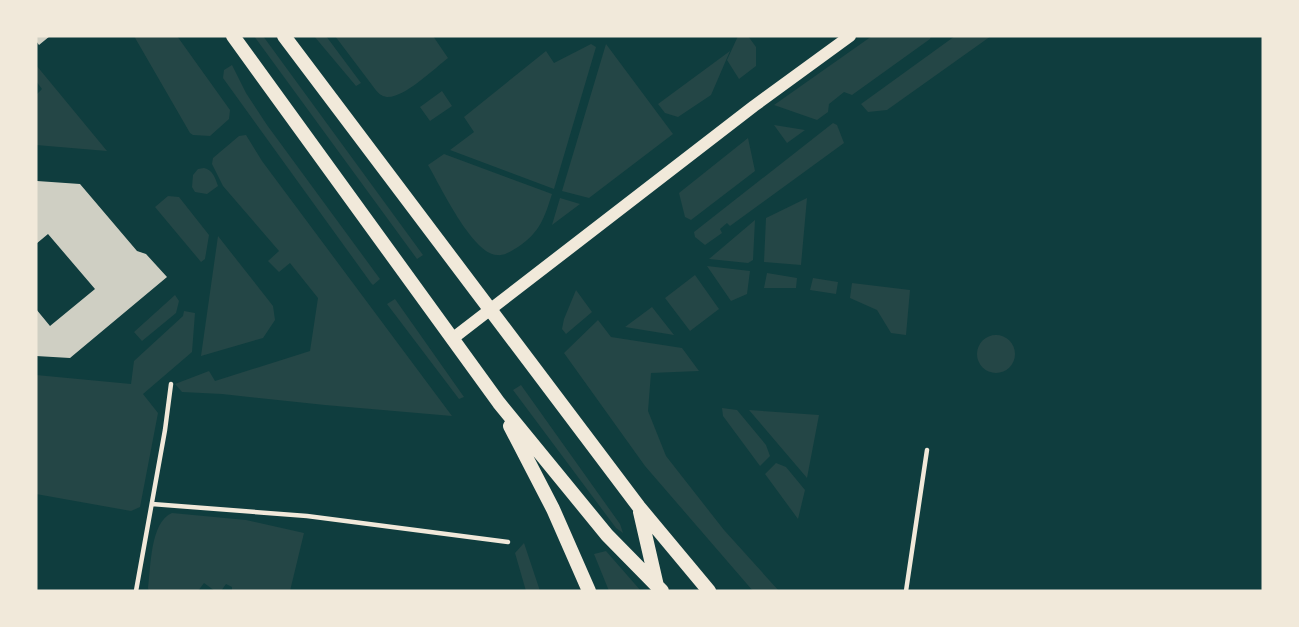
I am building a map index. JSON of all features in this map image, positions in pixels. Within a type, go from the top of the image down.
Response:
[{"type":"main road","points":[[233,36],[498,403],[607,535],[659,590]]},
{"type":"main road","points":[[284,36],[639,507],[709,591]]},
{"type":"main road","points":[[452,339],[738,118],[850,36]]},
{"type":"main road","points":[[498,403],[553,509],[589,591]]},
{"type":"main road","points":[[639,507],[659,590]]},
{"type":"lane","points":[[136,591],[171,384]]},
{"type":"lane","points":[[906,591],[927,450]]},
{"type":"lane","points":[[152,504],[306,516],[508,542]]},
{"type":"shaded area","points":[[134,36],[177,36],[230,110],[229,119],[210,136],[190,133]]},
{"type":"shaded area","points":[[254,36],[263,36],[423,255],[417,259]]},
{"type":"shaded area","points":[[314,36],[326,36],[361,83],[356,86]]},
{"type":"shaded area","points":[[335,36],[433,36],[448,58],[410,88],[387,97],[376,90]]},
{"type":"shaded area","points":[[738,36],[748,36],[756,47],[756,66],[739,79],[727,60]]},
{"type":"shaded area","points":[[872,36],[931,36],[930,39],[852,95],[844,92],[829,104],[828,112],[817,120],[774,105]]},
{"type":"shaded area","points":[[955,36],[991,36],[887,110],[868,112],[861,104]]},
{"type":"shaded area","points":[[591,44],[596,47],[554,189],[450,150],[474,132],[464,117],[546,51],[554,63]]},
{"type":"shaded area","points":[[606,44],[673,134],[589,198],[562,191]]},
{"type":"shaded area","points":[[730,51],[711,95],[678,117],[665,113],[658,104]]},
{"type":"shaded area","points":[[36,65],[107,151],[36,145],[36,95],[42,89],[36,81]]},
{"type":"shaded area","points":[[232,65],[246,93],[267,125],[380,279],[373,285],[223,78],[224,70]]},
{"type":"shaded area","points":[[442,91],[452,106],[430,121],[420,107]]},
{"type":"shaded area","points":[[833,123],[837,125],[844,143],[730,226],[727,223],[720,229],[722,233],[705,245],[695,237],[694,232]]},
{"type":"shaded area","points":[[774,125],[805,130],[787,143]]},
{"type":"shaded area","points":[[246,135],[262,161],[452,416],[182,392],[175,384],[209,371],[215,381],[310,351],[318,298],[290,263],[279,272],[268,261],[279,251],[223,186],[212,164],[213,158],[239,136]]},
{"type":"shaded area","points":[[748,138],[755,171],[691,220],[685,217],[679,193]]},
{"type":"shaded area","points":[[444,154],[552,194],[544,218],[531,236],[518,247],[503,255],[487,252],[477,243],[458,217],[428,165]]},
{"type":"shaded area","points":[[204,168],[212,172],[218,186],[207,194],[195,192],[192,187],[193,175],[198,169]]},
{"type":"shaded area","points":[[168,196],[179,197],[209,235],[205,259],[201,262],[155,207]]},
{"type":"shaded area","points":[[560,198],[580,204],[552,225]]},
{"type":"shaded area","points":[[807,198],[801,265],[764,262],[766,218]]},
{"type":"shaded area","points":[[755,220],[753,260],[748,263],[709,259]]},
{"type":"shaded area","points":[[218,236],[273,306],[275,320],[263,338],[201,356]]},
{"type":"shaded area","points":[[707,266],[750,271],[747,294],[731,301]]},
{"type":"shaded area","points":[[767,273],[797,278],[796,288],[764,288]]},
{"type":"shaded area","points":[[695,275],[719,309],[690,331],[665,298]]},
{"type":"shaded area","points":[[813,278],[838,282],[836,294],[810,290]]},
{"type":"shaded area","points":[[852,283],[910,290],[906,335],[891,333],[877,310],[850,298]]},
{"type":"shaded area","points":[[576,290],[592,312],[566,334],[562,329],[564,319]]},
{"type":"shaded area","points":[[175,295],[179,301],[176,313],[142,341],[134,332]]},
{"type":"shaded area","points":[[395,299],[464,397],[459,399],[387,304]]},
{"type":"shaded area","points":[[652,307],[674,335],[625,327]]},
{"type":"shaded area","points":[[184,311],[195,313],[192,352],[143,394],[158,413],[140,507],[131,511],[36,494],[36,375],[131,384],[134,361],[183,316]]},
{"type":"shaded area","points":[[598,320],[611,337],[682,348],[699,371],[651,373],[648,411],[666,456],[724,530],[779,591],[753,591],[645,466],[564,353]]},
{"type":"shaded area","points":[[996,335],[1009,341],[1015,354],[1009,367],[996,373],[983,367],[977,354],[983,341]]},
{"type":"shaded area","points":[[521,385],[620,524],[623,533],[616,528],[513,390]]},
{"type":"shaded area","points":[[722,408],[737,410],[766,445],[770,456],[760,466],[723,416]]},
{"type":"shaded area","points":[[749,410],[819,415],[807,478]]},
{"type":"shaded area","points":[[776,463],[786,467],[805,490],[798,519],[765,474]]},
{"type":"shaded area","points":[[172,513],[246,520],[304,533],[290,591],[232,591],[232,587],[226,584],[221,591],[215,591],[204,583],[198,591],[149,591],[151,557],[156,535],[159,526]]},
{"type":"shaded area","points":[[524,543],[540,591],[526,591],[515,553]]},
{"type":"shaded area","points":[[606,551],[641,591],[609,591],[594,554]]},
{"type":"building","points":[[36,36],[50,36],[39,45]]},
{"type":"building","points":[[37,181],[80,184],[137,251],[146,254],[167,277],[70,358],[36,356],[36,309],[50,326],[95,289],[48,234],[36,244]]}]
